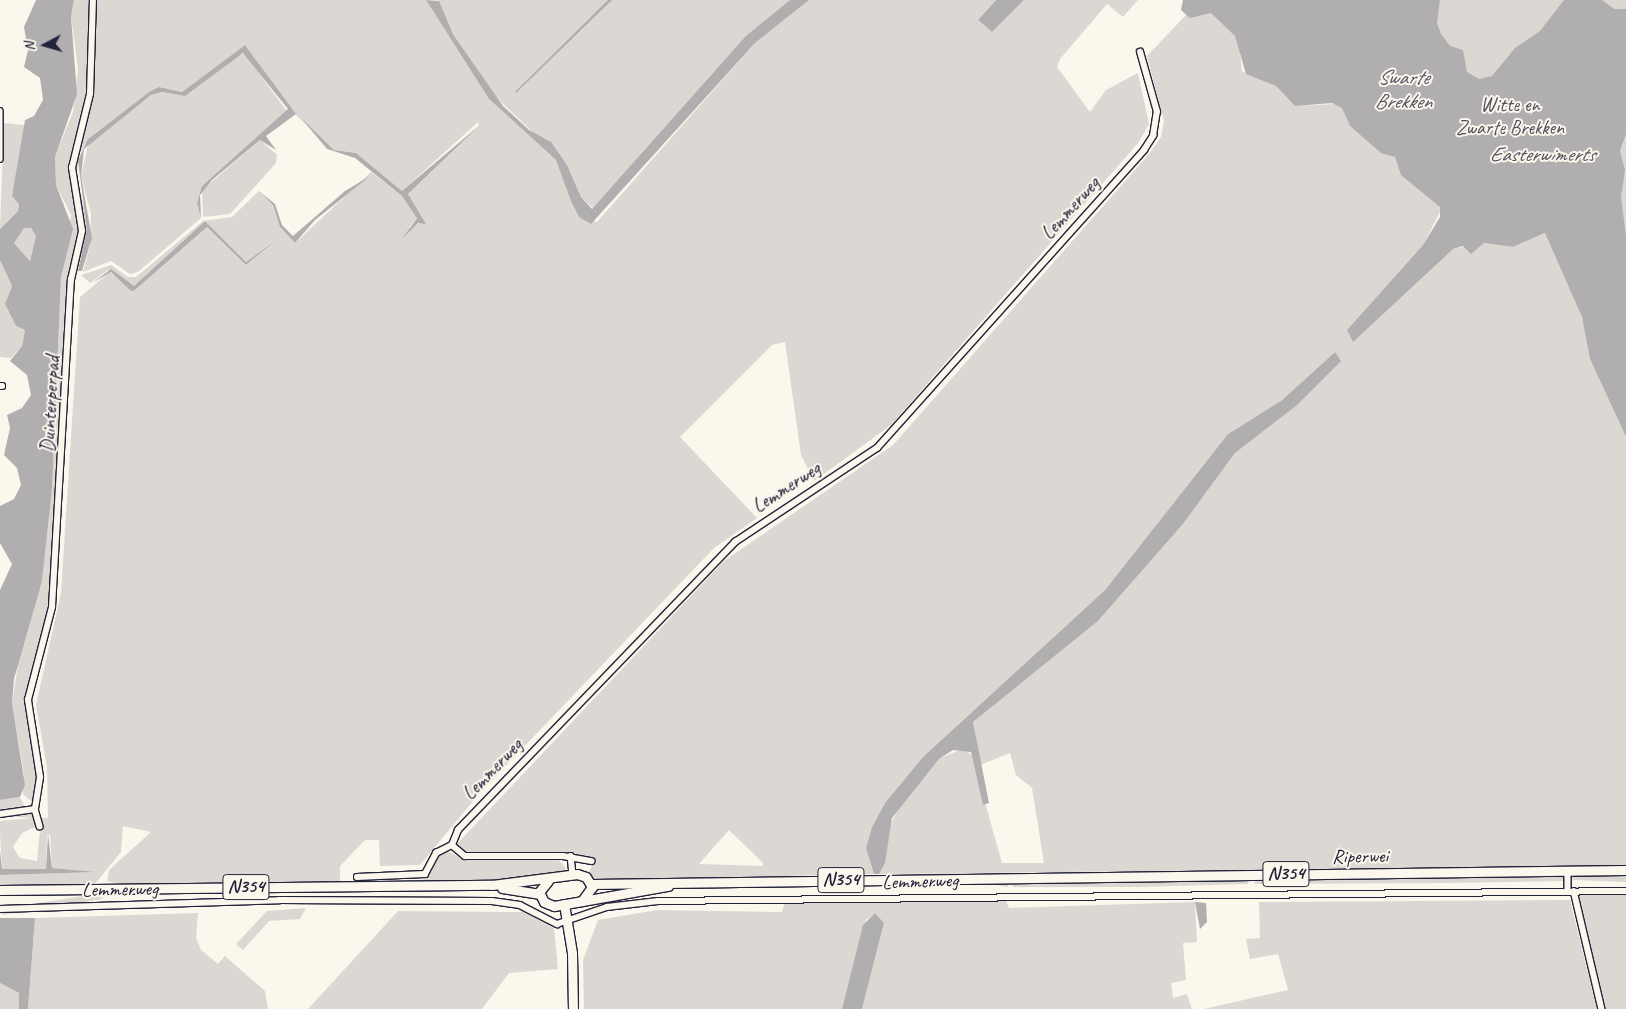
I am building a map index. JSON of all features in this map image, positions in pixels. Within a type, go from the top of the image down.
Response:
[{"type":"main road","name":"Riperwei","points":[[1004,878],[1626,870]]},
{"type":"main road","name":"N354","points":[[550,878],[573,874],[582,875],[592,884]]},
{"type":"main road","name":"Lemmerweg","points":[[0,890],[492,885],[550,878]]},
{"type":"main road","points":[[539,894],[540,887],[550,878]]},
{"type":"main road","name":"Lemmerweg","points":[[592,884],[1004,878]]},
{"type":"main road","name":"Lemmerweg","points":[[582,901],[678,882]]},
{"type":"main road","points":[[582,901],[592,891],[592,884]]},
{"type":"main road","name":"Lemmerweg","points":[[492,885],[539,894]]},
{"type":"main road","name":"N354","points":[[539,894],[548,904],[582,901]]},
{"type":"main road","points":[[564,904],[573,1009]]},
{"type":"street","name":"Duinterperpad","points":[[40,826],[35,809],[40,777],[28,700],[52,607],[71,280],[82,231],[72,168],[90,94],[93,0]]},
{"type":"street","name":"Lemmerweg","points":[[357,877],[422,876],[436,853],[452,845],[458,830],[735,542],[877,448],[1144,150],[1153,136],[1157,112],[1140,52]]},
{"type":"street","points":[[0,111],[3,144],[0,159]]},
{"type":"street","points":[[0,814],[35,809]]},
{"type":"street","points":[[452,845],[458,854],[468,857],[572,856],[592,861]]},
{"type":"street","points":[[572,856],[573,874]]},
{"type":"street","points":[[1568,870],[1571,891],[1602,1009]]},
{"type":"street","name":"Riperwei","points":[[1011,896],[1626,891]]},
{"type":"street","name":"Lemmerweg","points":[[0,909],[259,901],[492,901],[524,907],[551,923],[567,922],[607,907],[647,901],[1011,896]]},
{"type":"green space","points":[[74,0],[91,0],[88,94],[70,168],[80,231],[67,281],[51,599],[27,699],[39,777],[33,803],[23,794],[24,774],[12,703],[21,645],[42,581],[52,489],[61,277],[71,215],[56,185],[55,156],[73,112],[78,69],[71,17]]},
{"type":"green space","points":[[95,0],[426,0],[489,99],[556,160],[579,217],[597,222],[755,43],[809,0],[996,0],[978,20],[992,32],[1024,0],[1138,0],[1123,17],[1107,4],[1060,59],[1057,67],[1090,112],[1106,90],[1138,73],[1149,124],[1139,142],[891,425],[814,481],[801,455],[785,342],[772,345],[680,437],[757,518],[714,548],[478,795],[420,865],[380,866],[379,840],[365,840],[340,866],[340,882],[123,884],[107,881],[109,870],[151,832],[123,826],[121,852],[94,885],[0,886],[0,875],[97,872],[52,868],[50,835],[47,835],[46,869],[2,869],[0,833],[0,821],[33,818],[0,816],[34,814],[37,826],[22,833],[13,847],[20,858],[37,861],[41,818],[48,818],[47,767],[36,705],[61,593],[80,297],[110,272],[135,290],[207,227],[246,265],[278,237],[246,262],[205,221],[134,286],[108,270],[90,283],[81,275],[111,265],[128,277],[136,277],[203,221],[232,217],[259,191],[273,205],[280,227],[295,243],[371,172],[402,196],[417,217],[408,229],[420,223],[421,217],[408,194],[479,126],[478,122],[402,191],[356,153],[334,150],[296,115],[245,45],[182,92],[159,87],[149,92],[87,140],[78,157],[77,178],[87,218],[87,241],[75,271],[81,247],[73,168],[89,112]]},
{"type":"green space","points":[[438,0],[793,0],[596,211],[581,197],[567,165],[496,97],[450,29]]},
{"type":"green space","points":[[1183,0],[1626,0],[1626,416],[1589,322],[1557,250],[1586,329],[1590,359],[1626,437],[1626,866],[879,874],[888,831],[899,807],[939,759],[964,748],[972,756],[1002,863],[1044,863],[1032,788],[1016,775],[1010,753],[980,765],[973,722],[1098,621],[1183,524],[1235,453],[1296,406],[1335,352],[1281,401],[1228,434],[1105,590],[923,757],[885,803],[872,827],[866,848],[874,874],[595,880],[588,874],[595,860],[580,855],[464,853],[456,845],[724,561],[893,445],[1149,154],[1161,137],[1164,121],[1147,56],[1186,15]],"holes":[[[1239,43],[1292,94],[1335,100],[1336,104],[1295,106],[1276,86],[1242,71]],[[1441,210],[1544,229],[1551,240],[1546,233],[1513,247],[1484,243],[1453,249],[1347,330],[1423,245]],[[729,830],[763,863],[763,866],[699,864]]]},
{"type":"green space","points":[[245,54],[288,113],[202,186],[197,203],[201,218],[138,272],[130,274],[111,261],[83,272],[90,246],[91,214],[81,176],[88,144],[151,95],[162,92],[185,96],[239,55]]},
{"type":"green space","points":[[4,123],[25,125],[25,138],[12,195],[19,204],[18,211],[0,229]]},
{"type":"green space","points":[[260,140],[277,155],[276,163],[230,214],[203,217],[202,190]]},
{"type":"green space","points":[[24,228],[31,228],[36,236],[30,261],[14,243]]},
{"type":"green space","points":[[0,260],[12,286],[5,304],[16,326],[25,330],[22,346],[11,358],[0,357]]},
{"type":"green space","points":[[20,797],[25,808],[0,812],[0,800]]},
{"type":"green space","points":[[788,839],[1009,882],[1008,887],[787,844]]},
{"type":"green space","points":[[446,850],[462,859],[558,859],[566,868],[562,873],[517,880],[422,881],[437,855]]},
{"type":"green space","points":[[1626,874],[1626,882],[1573,880],[1572,875]]},
{"type":"green space","points":[[1564,875],[1565,881],[1443,883],[1255,884],[1254,879]]},
{"type":"green space","points":[[1248,879],[1248,884],[1138,887],[1013,887],[1012,881]]},
{"type":"green space","points":[[102,893],[103,899],[2,915],[1,909]]},
{"type":"green space","points":[[1626,893],[1626,1009],[1605,1009],[1577,898],[1580,894]]},
{"type":"green space","points":[[1005,899],[1009,908],[1195,902],[1197,942],[1183,943],[1186,980],[1171,983],[1173,998],[1187,994],[1192,1009],[862,1009],[884,923],[875,913],[866,920],[842,1009],[584,1009],[583,960],[598,920],[657,910],[782,912],[785,902]]},
{"type":"green space","points":[[1570,900],[1597,1009],[1204,1009],[1288,990],[1278,954],[1250,959],[1246,939],[1260,938],[1259,902]]},
{"type":"green space","points":[[306,908],[300,919],[269,921],[243,950],[236,944],[267,911]]},
{"type":"green space","points":[[398,911],[523,912],[554,928],[558,969],[509,973],[482,1009],[308,1009]]},
{"type":"green space","points":[[198,913],[196,938],[201,950],[218,964],[225,956],[265,991],[268,1009],[28,1009],[35,918]]},
{"type":"green space","points":[[0,983],[19,993],[19,1009],[0,1009]]},
{"type":"water","points":[[36,0],[74,0],[71,17],[77,94],[55,157],[56,185],[73,229],[61,277],[52,489],[42,581],[14,679],[12,703],[25,785],[20,797],[0,800],[0,590],[12,564],[0,543],[0,506],[14,499],[21,485],[17,468],[4,455],[10,428],[7,415],[22,408],[31,395],[27,375],[10,361],[22,346],[25,330],[16,326],[5,304],[12,286],[0,260],[0,229],[18,211],[19,204],[12,196],[25,120],[34,116],[43,100],[40,78],[24,67],[28,50],[24,27]],"holes":[[[24,228],[31,228],[36,236],[30,261],[14,243]]]},
{"type":"water","points":[[426,0],[439,1],[453,34],[503,106],[529,130],[551,142],[567,165],[581,197],[592,209],[746,36],[790,0],[809,0],[755,43],[591,224],[579,217],[556,160],[489,99]]},
{"type":"water","points":[[608,0],[612,0],[515,92]]},
{"type":"water","points":[[996,0],[1024,0],[992,32],[978,20]]},
{"type":"water","name":"Witte en Zwarte Brekken","points":[[1183,0],[1440,0],[1437,23],[1441,34],[1450,46],[1463,50],[1467,72],[1479,79],[1492,76],[1515,48],[1540,31],[1564,0],[1602,0],[1614,9],[1626,9],[1626,134],[1620,151],[1625,170],[1621,197],[1626,236],[1626,437],[1590,359],[1582,317],[1545,233],[1513,247],[1484,243],[1471,254],[1463,246],[1453,249],[1353,342],[1347,330],[1423,245],[1440,217],[1440,207],[1401,175],[1395,157],[1381,153],[1350,126],[1342,108],[1332,103],[1295,106],[1276,86],[1246,74],[1235,36],[1211,13],[1190,18],[1181,10]]},
{"type":"water","points":[[245,45],[296,114],[266,136],[276,150],[260,140],[212,180],[200,195],[201,218],[197,203],[202,186],[288,109],[243,53],[185,96],[162,92],[151,95],[84,149],[81,176],[92,238],[82,271],[78,271],[87,229],[78,161],[87,140],[149,92],[159,87],[182,92]]},
{"type":"water","points":[[301,118],[334,150],[356,153],[402,191],[481,124],[408,194],[426,224],[418,223],[402,239],[417,218],[402,196],[355,158],[327,149]]},
{"type":"water","points":[[370,176],[315,220],[295,243],[280,227],[273,205],[259,191],[275,204],[282,225],[293,236],[345,191]]},
{"type":"water","points":[[205,221],[246,262],[278,238],[246,265],[207,227],[135,290],[131,291],[111,272],[92,283],[111,269],[134,286]]},
{"type":"water","points":[[1335,352],[1341,361],[1296,406],[1235,453],[1183,524],[1098,621],[973,722],[989,803],[983,805],[971,752],[953,750],[939,759],[892,818],[885,863],[879,874],[874,874],[866,848],[872,827],[885,803],[923,757],[1105,590],[1228,434],[1281,401]]},
{"type":"water","points":[[48,834],[52,868],[97,872],[0,875],[0,851],[2,869],[46,869]]},
{"type":"water","points":[[1195,902],[1206,903],[1207,922],[1200,929]]},
{"type":"water","points":[[875,913],[884,923],[862,1009],[842,1009],[863,925]]},
{"type":"water","points":[[0,918],[35,918],[28,1009],[19,1009],[19,993],[0,983]]},
{"type":"water label","name":"Swarte Brekken","points":[[1403,89]]},
{"type":"water label","name":"Easterwimerts","points":[[1542,154]]}]
